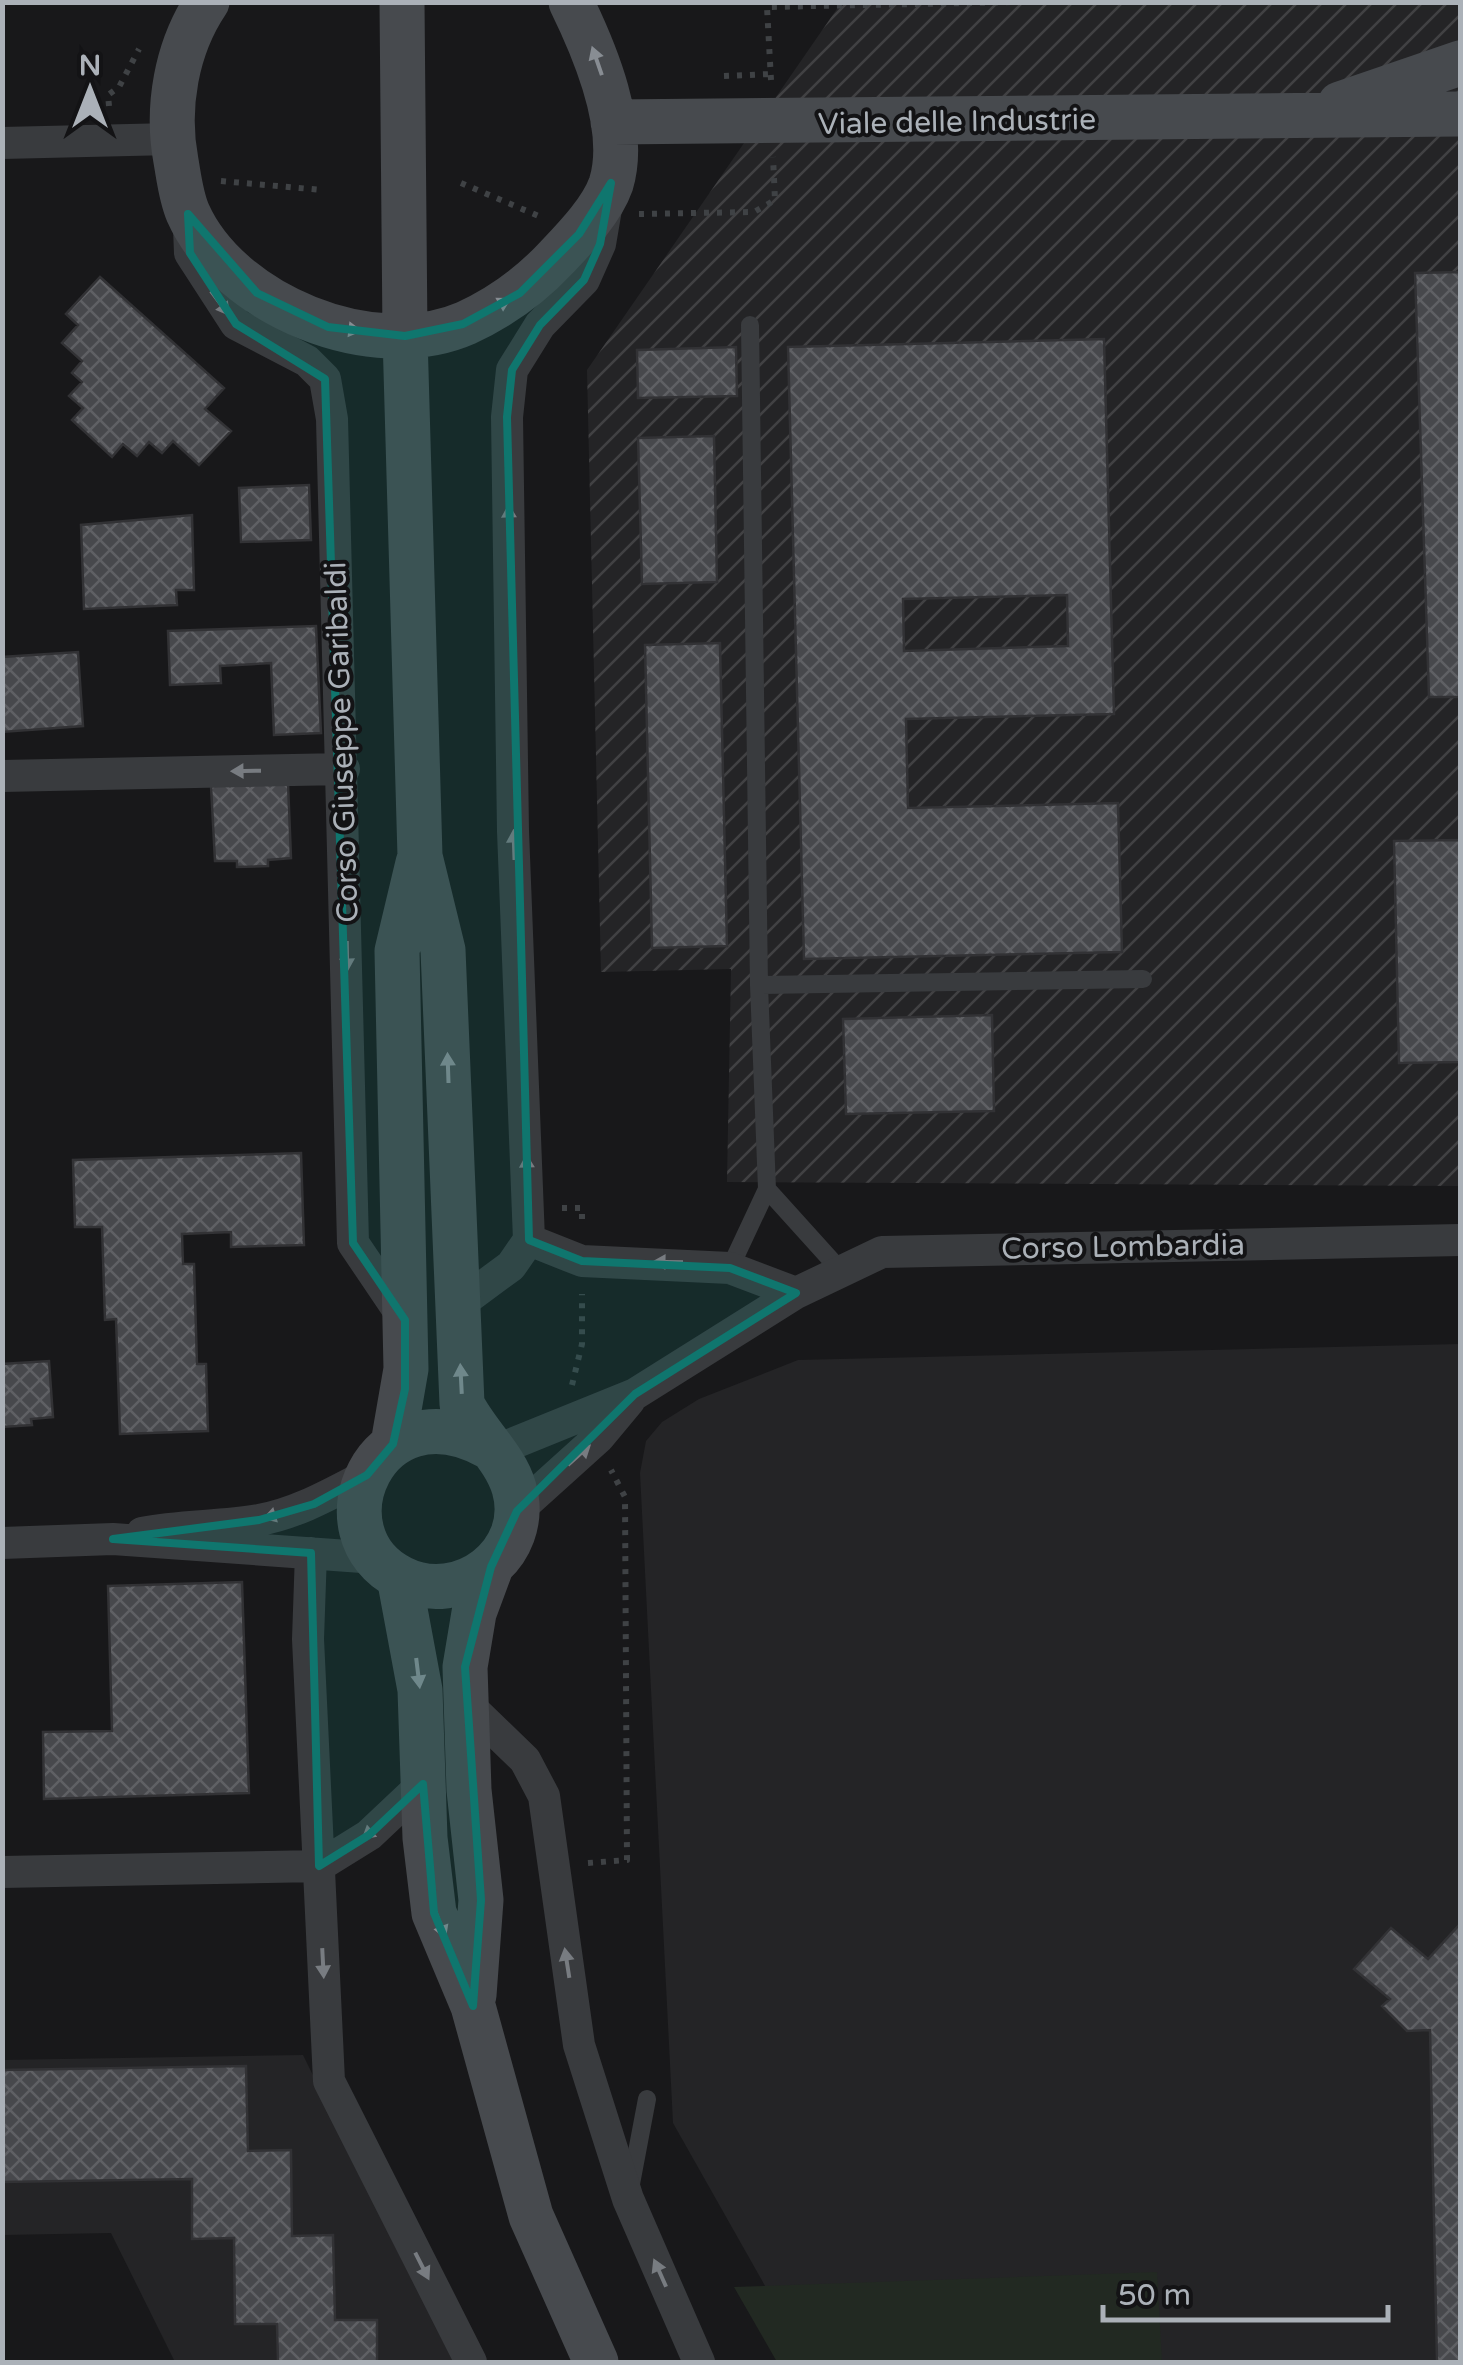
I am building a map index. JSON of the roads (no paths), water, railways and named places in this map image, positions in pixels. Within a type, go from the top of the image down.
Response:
[{"type":"street","name":"Corso Giuseppe Garibaldi","points":[[207,2],[194,21],[175,79],[180,178],[190,254],[236,324],[306,361],[325,379],[332,419],[344,769],[352,1243],[405,1320]]},
{"type":"street","name":"Corso Giuseppe Garibaldi","points":[[402,2],[405,336],[420,856],[443,950],[462,1404],[506,1469],[517,1511],[514,1532],[492,1567],[468,1640],[469,1790],[481,1900],[473,2006]]},
{"type":"street","points":[[458,1305],[511,1266],[530,1240],[513,830],[507,417],[512,370],[540,325],[584,280],[600,244],[611,184],[614,122],[598,57],[571,2]]},
{"type":"street","name":"Viale delle Industrie","points":[[1300,118],[1460,63]]},
{"type":"street","name":"Viale delle Industrie","points":[[614,122],[1460,114]]},
{"type":"street","points":[[2,144],[180,178],[220,258],[257,292],[328,327],[405,336],[463,324],[520,292],[579,234],[611,184]]},
{"type":"street","points":[[2,776],[344,769]]},
{"type":"street","name":"Corso Giuseppe Garibaldi","points":[[420,856],[397,951],[405,1389],[361,1517],[387,1568],[417,1664],[434,1913],[473,2006],[531,2216],[596,2362]]},
{"type":"street","points":[[530,1240],[582,1261],[730,1268],[796,1294]]},
{"type":"street","name":"Corso Lombardia","points":[[489,1449],[635,1394],[796,1294],[882,1252],[1460,1240]]},
{"type":"street","name":"Corso Lombardia","points":[[517,1511],[599,1437],[635,1394]]},
{"type":"street","points":[[113,1540],[183,1525],[259,1520],[314,1504],[416,1433],[440,1430],[465,1434],[489,1449]]},
{"type":"street","points":[[2,1544],[113,1540],[312,1553],[387,1568],[436,1588],[475,1578],[492,1567]]},
{"type":"street","points":[[312,1553],[308,1638],[329,2081],[472,2362]]},
{"type":"street","points":[[466,1704],[525,1760],[544,1796],[580,2045],[628,2199],[699,2362]]},
{"type":"street","points":[[2,1872],[319,1866],[369,1835],[423,1784]]},
{"type":"lane","points":[[730,1268],[768,1190],[758,985],[750,325]]},
{"type":"lane","points":[[758,985],[1143,979]]},
{"type":"lane","points":[[768,1190],[841,1271]]},
{"type":"lane","points":[[628,2199],[647,2099]]}]
